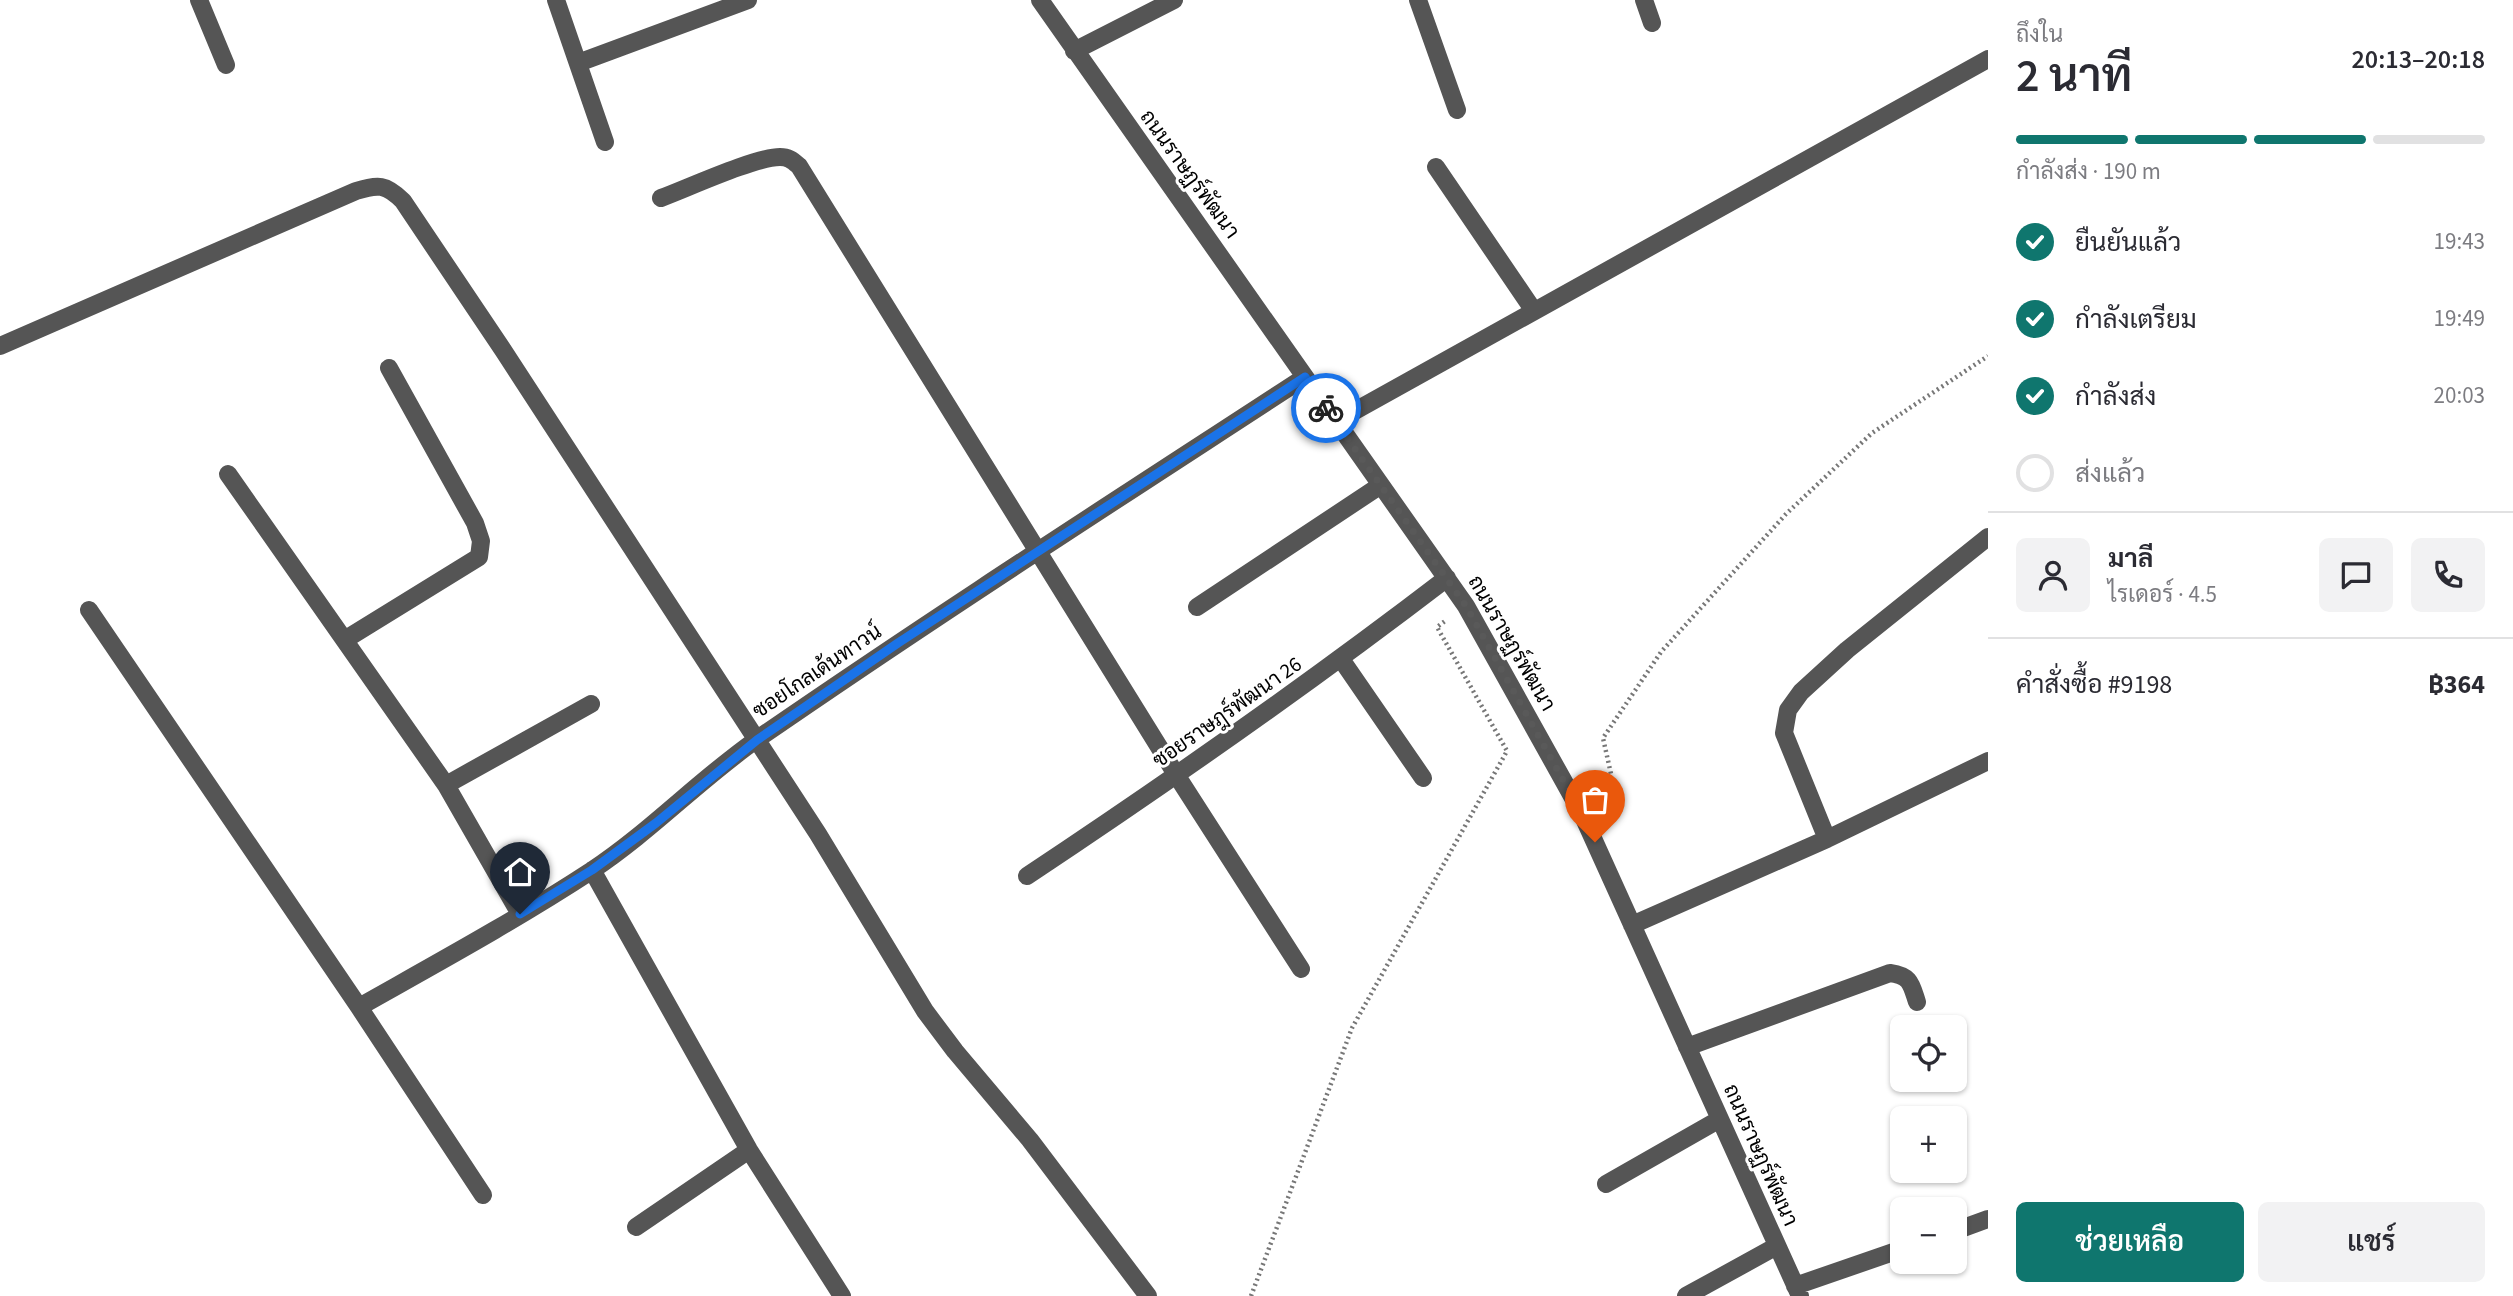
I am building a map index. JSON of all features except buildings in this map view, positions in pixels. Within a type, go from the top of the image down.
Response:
[{"type":"street","points":[[199,0],[226,65]]},
{"type":"street","points":[[556,0],[605,142]]},
{"type":"street","points":[[578,63],[748,0]]},
{"type":"street","name":"ถนนราษฏร์พัฒนา","points":[[1040,0],[1466,606],[1582,814],[1798,1291]]},
{"type":"street","points":[[1074,51],[1174,0]]},
{"type":"street","points":[[1418,0],[1457,110]]},
{"type":"street","points":[[1644,0],[1652,23]]},
{"type":"street","points":[[1335,422],[1988,59]]},
{"type":"street","points":[[661,198],[760,161],[779,157],[790,159],[799,166],[1177,776],[1301,969]]},
{"type":"street","points":[[1436,167],[1534,311]]},
{"type":"street","points":[[0,346],[356,191],[374,185],[391,190],[403,201],[495,338],[757,740],[818,834],[925,1011],[1030,1140],[1148,1296]]},
{"type":"street","points":[[346,639],[479,557],[481,541],[475,523],[389,369]]},
{"type":"street","name":"ซอยโกลเด้นทาวน์","points":[[359,1007],[592,870],[656,823],[757,740],[1038,551],[1305,377]]},
{"type":"street","points":[[229,474],[446,785],[520,914]]},
{"type":"street","points":[[1198,607],[1381,485]]},
{"type":"street","points":[[1827,839],[1784,733],[1787,710],[1801,692],[1847,650],[1988,537]]},
{"type":"street","name":"ซอยราษฎร์พัฒนา 26","points":[[1027,876],[1177,776],[1341,659],[1447,578]]},
{"type":"street","points":[[89,610],[359,1007],[483,1195]]},
{"type":"street","points":[[1341,659],[1423,778]]},
{"type":"street","points":[[446,785],[591,704]]},
{"type":"street","points":[[1632,925],[1827,839],[1988,761]]},
{"type":"street","points":[[592,870],[749,1150],[842,1296]]},
{"type":"street","points":[[1687,1048],[1890,973],[1903,975],[1910,983],[1917,1002]]},
{"type":"street","points":[[1606,1184],[1720,1119]]},
{"type":"street","points":[[636,1227],[749,1150]]},
{"type":"street","points":[[1967,1227],[1988,1219]]},
{"type":"street","points":[[1686,1296],[1777,1246]]},
{"type":"street","points":[[1798,1291],[1890,1254]]},
{"type":"path","points":[[1611,774],[1603,738],[1661,652],[1786,513],[1872,433],[1988,356]]},
{"type":"path","points":[[1251,1296],[1352,1028],[1507,751],[1437,627],[1466,606]]},
{"type":"way so far","points":[[1326,408],[1466,606],[1595,842]]},
{"type":"route","points":[[520,914],[592,870],[656,823],[738,753],[898,643],[1305,377],[1326,408]]}]
